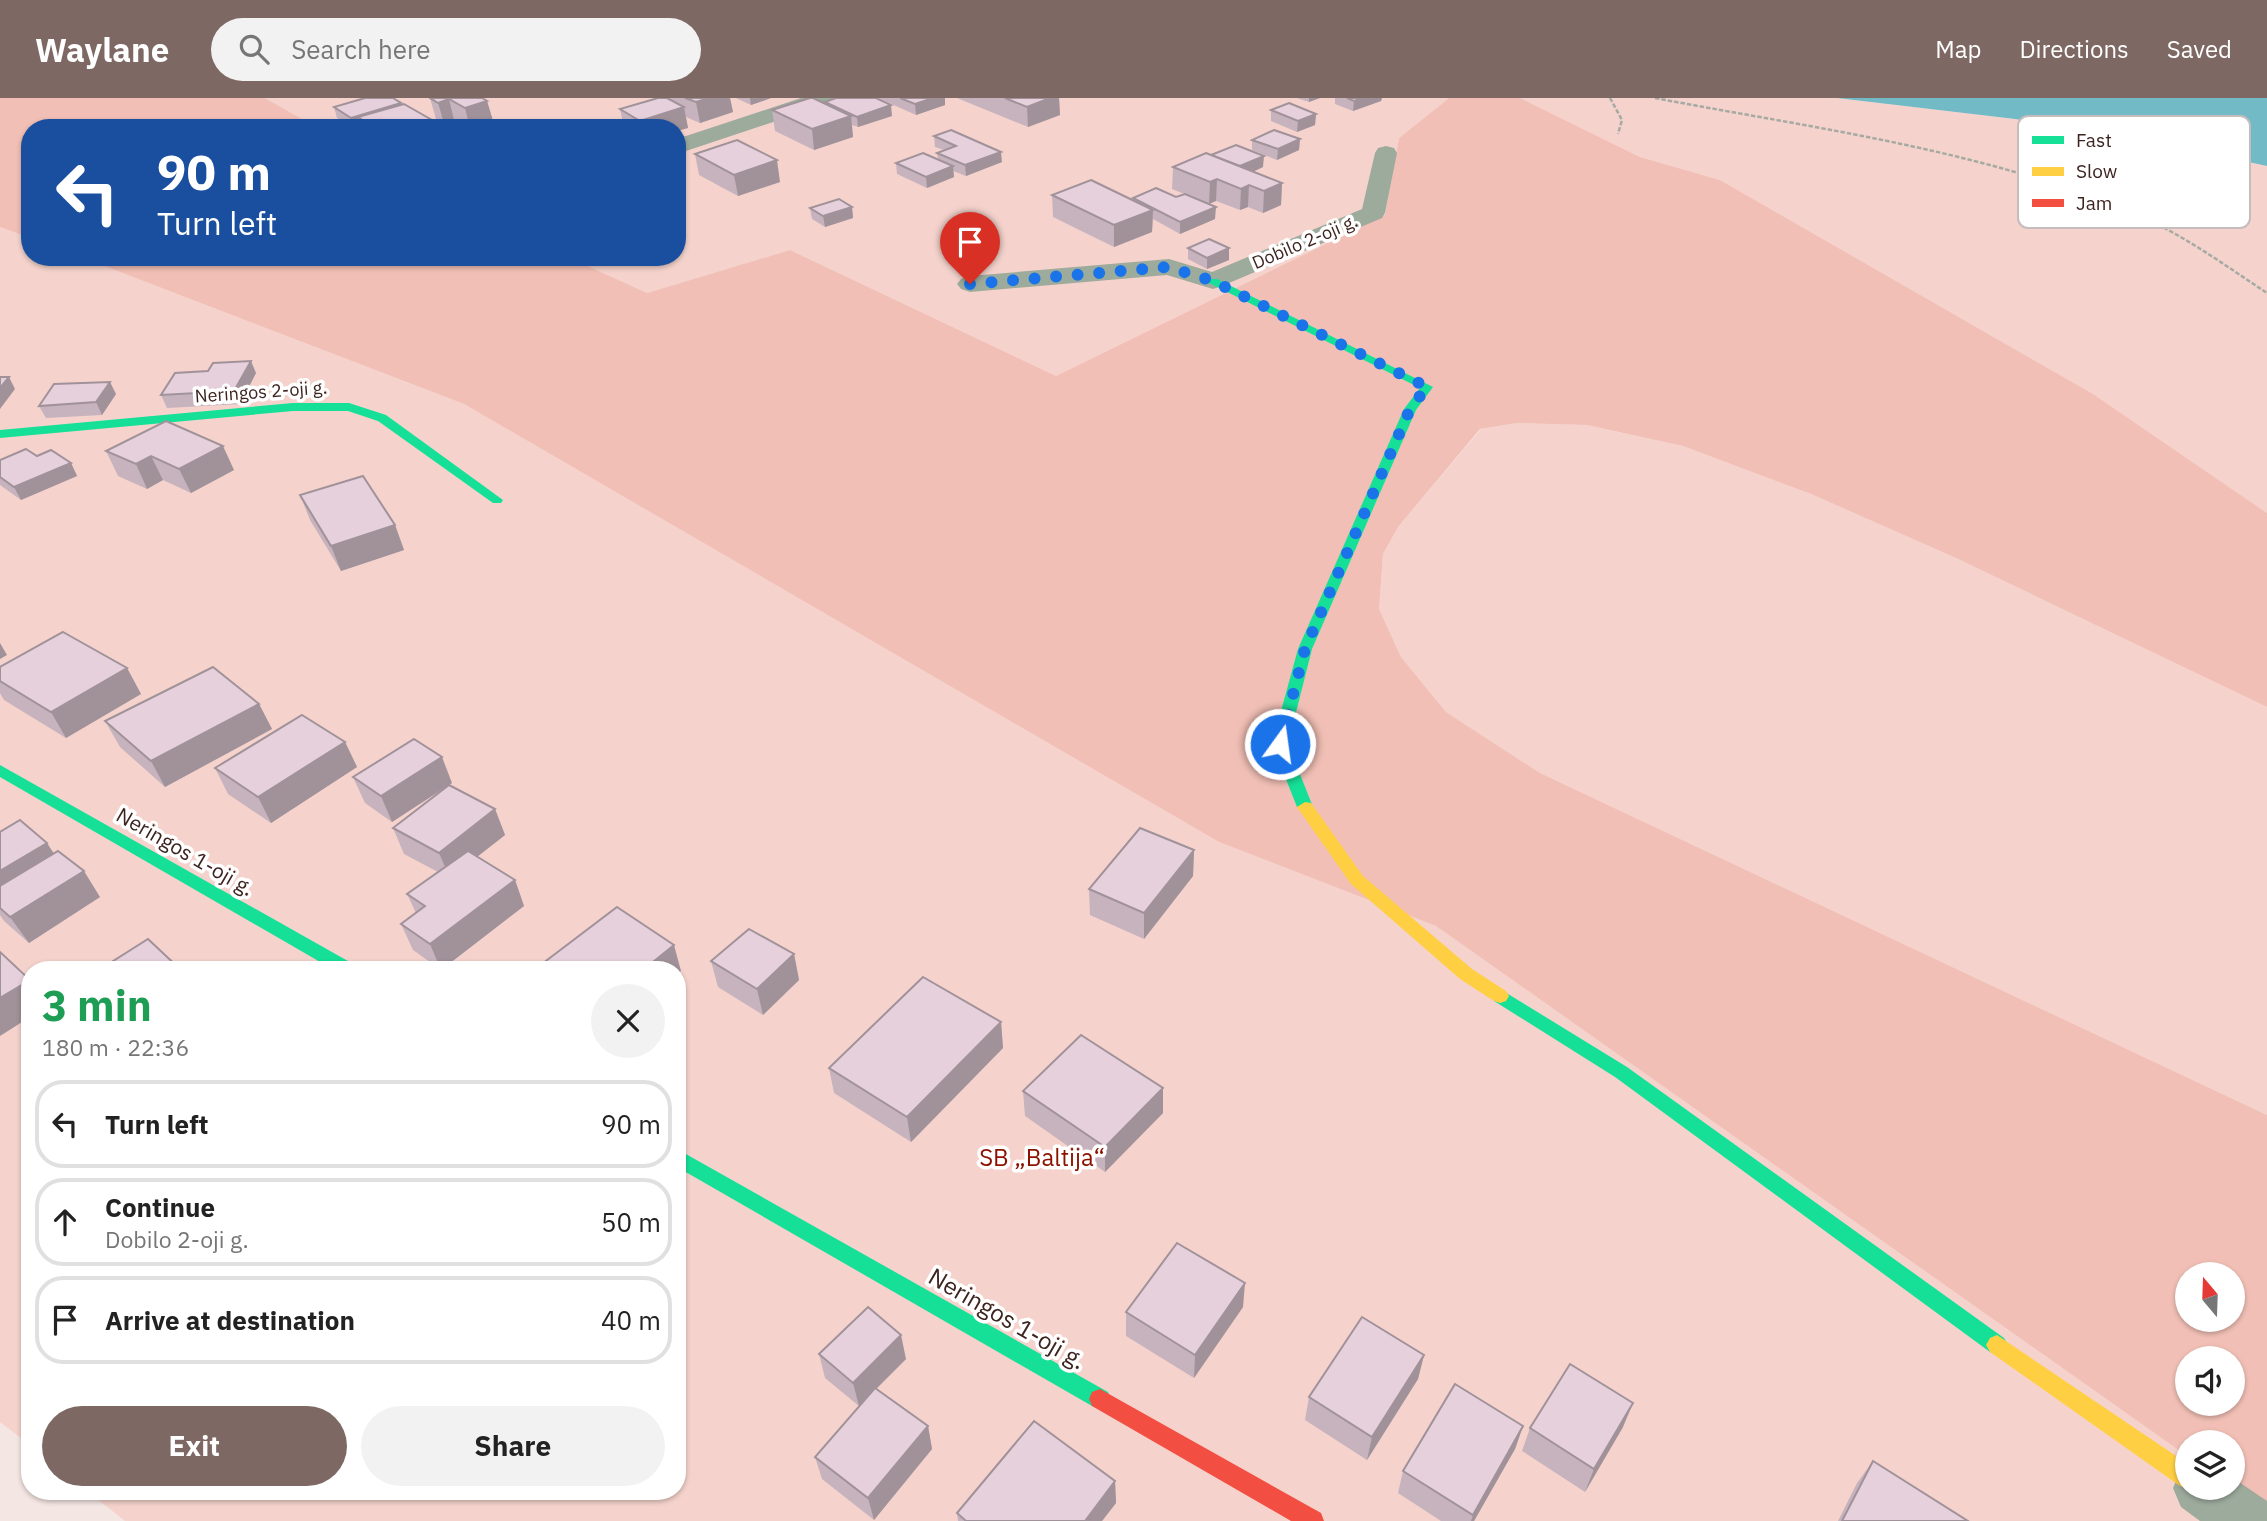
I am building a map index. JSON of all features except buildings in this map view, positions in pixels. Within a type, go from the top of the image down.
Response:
[{"type":"street","points":[[686,143],[822,98]]},
{"type":"street","name":"Dobilo 2-oji g.","points":[[1213,281],[1373,213],[1385,153]]},
{"type":"street","points":[[970,284],[1168,267],[1213,281],[1427,387],[1410,409],[1305,649],[1280,744],[1302,803],[1357,880],[1466,974],[1621,1072],[1977,1331],[2175,1469]]},
{"type":"street","name":"Neringos 2-oji g.","points":[[0,434],[293,407],[349,407],[382,418],[497,500]]},
{"type":"street","name":"Neringos 1-oji g.","points":[[0,770],[333,961]]},
{"type":"street","name":"Neringos 1-oji g.","points":[[686,1162],[1313,1521]]},
{"type":"street","points":[[2217,1500],[2248,1521]]},
{"type":"path","points":[[1610,98],[1622,120],[1618,134]]},
{"type":"path","points":[[1655,98],[1958,157],[2018,172]]},
{"type":"path","points":[[2162,228],[2206,252],[2267,293]]},
{"type":"green space","points":[[265,98],[1449,98],[1399,138],[1385,215],[1056,376],[790,250],[647,293],[588,266],[686,266],[686,119],[302,119]]},
{"type":"green space","points":[[1520,98],[1837,98],[2018,120],[2018,228],[2250,228],[2250,162],[2267,166],[2267,513],[2093,394],[1720,180],[1640,157]]},
{"type":"green space","name":"SB „Baltija“","points":[[0,227],[21,235],[21,266],[104,266],[464,404],[1219,842],[1436,926],[2175,1448],[2175,1500],[2245,1500],[2245,1497],[2267,1512],[2267,1521],[125,1521],[98,1500],[686,1500],[686,961],[21,961],[21,1438],[0,1422]]},
{"type":"green space","points":[[1517,423],[1587,425],[1683,446],[1811,494],[1956,558],[2267,707],[2267,1115],[1540,773],[1446,712],[1401,657],[1379,609],[1383,554],[1398,527],[1481,429]]},
{"type":"shaded area","points":[[0,98],[265,98],[302,119],[21,119],[21,235],[0,227]]},
{"type":"shaded area","points":[[1449,98],[1520,98],[1640,157],[1720,180],[2093,394],[2267,513],[2267,707],[1956,558],[1811,494],[1683,446],[1587,425],[1517,423],[1480,429],[1398,527],[1383,554],[1379,609],[1401,657],[1446,712],[1540,773],[2267,1115],[2267,1512],[2245,1497],[2245,1430],[2175,1430],[2175,1448],[1436,926],[1219,842],[464,404],[104,266],[588,266],[647,293],[790,250],[1056,376],[1385,215],[1399,138]]},
{"type":"water","points":[[1837,98],[2267,98],[2267,166],[2250,162],[2250,116],[2018,116],[2018,120]]},
{"type":"traffic: fast","points":[[1213,281],[1427,387],[1410,409],[1305,649],[1280,744],[1305,807]]},
{"type":"traffic: fast","points":[[0,434],[293,407],[349,407],[382,418],[497,500]]},
{"type":"traffic: fast","points":[[0,770],[333,961]]},
{"type":"traffic: fast","points":[[1500,996],[1621,1072],[1997,1345]]},
{"type":"traffic: fast","points":[[686,1162],[1100,1399]]},
{"type":"traffic: slow","points":[[1305,807],[1357,880],[1466,974],[1500,996]]},
{"type":"traffic: slow","points":[[1997,1345],[2175,1469]]},
{"type":"traffic: jam","points":[[1100,1399],[1313,1521]]},
{"type":"route","points":[[970,284],[1168,267],[1213,281],[1427,387],[1410,409],[1305,649],[1280,744]]}]
